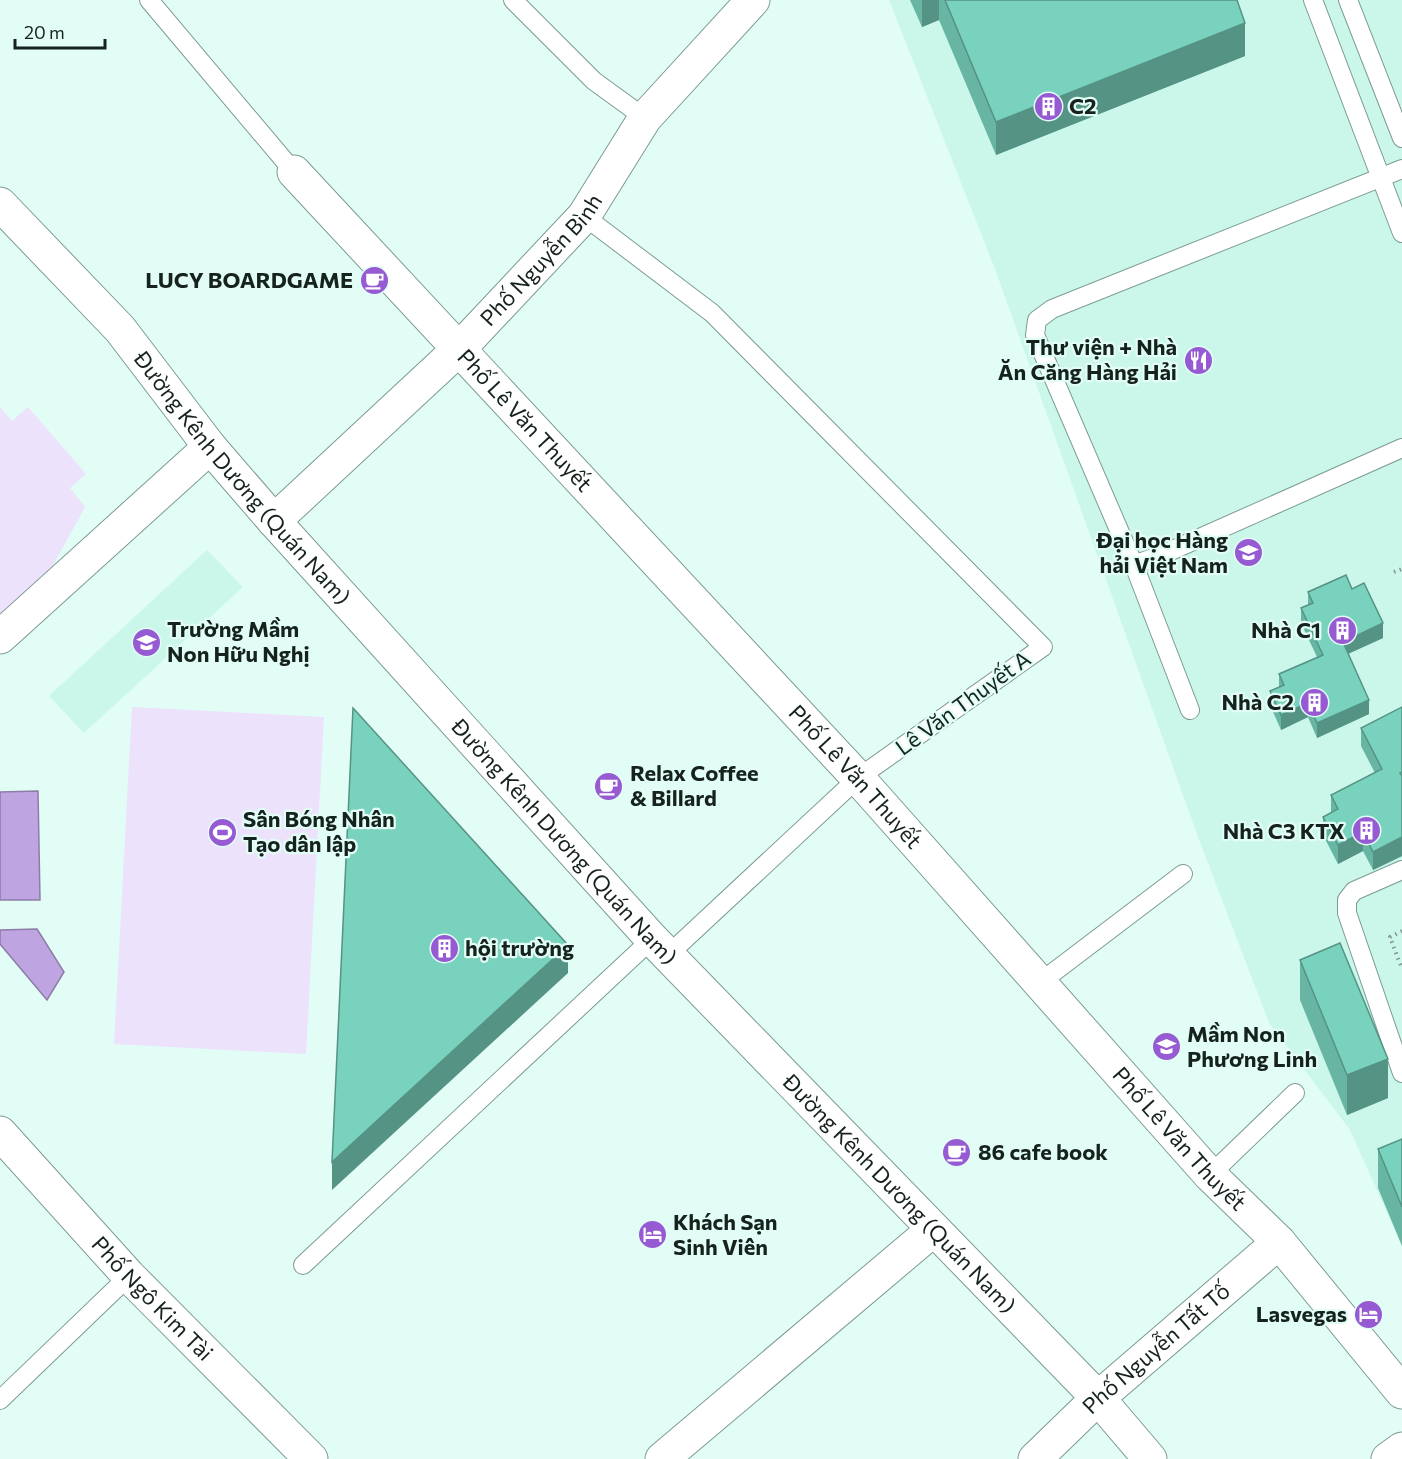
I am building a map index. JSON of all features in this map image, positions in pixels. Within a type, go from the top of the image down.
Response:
[{"type":"street","name":"Phố Nguyễn Bình","points":[[274,521],[460,348],[584,216],[645,118],[753,0]]},
{"type":"street","name":"Phố Lê Văn Thuyết","points":[[294,172],[858,778],[1038,984],[1210,1175],[1279,1242],[1402,1392]]},
{"type":"street","name":"Đường Kênh Dương (Quán Nam)","points":[[0,204],[120,329],[210,447],[274,521],[661,947],[1098,1398],[1150,1459]]},
{"type":"street","points":[[0,637],[210,447]]},
{"type":"street","name":"Phố Ngô Kim Tài","points":[[0,1133],[129,1276],[311,1459]]},
{"type":"street","points":[[662,1459],[933,1230]]},
{"type":"street","name":"Phố Nguyễn Tất Tố","points":[[1035,1459],[1098,1398],[1279,1242]]},
{"type":"street","points":[[1388,1459],[1402,1449]]},
{"type":"lane","points":[[149,0],[294,172]]},
{"type":"lane","points":[[513,0],[594,81],[645,118]]},
{"type":"lane","points":[[1313,0],[1402,232]]},
{"type":"lane","points":[[1348,0],[1402,138]]},
{"type":"lane","points":[[1190,710],[1134,565],[1035,335],[1037,320],[1052,309],[1402,170]]},
{"type":"lane","name":"Lê Văn Thuyết A","points":[[303,1265],[661,947],[858,778],[1042,647],[712,314],[584,216]]},
{"type":"lane","points":[[1134,565],[1166,553],[1402,448]]},
{"type":"lane","points":[[1402,870],[1354,891],[1347,900],[1347,913],[1402,1073]]},
{"type":"lane","points":[[1038,984],[1184,874]]},
{"type":"lane","points":[[1210,1175],[1295,1093]]},
{"type":"lane","points":[[0,1400],[129,1276]]},
{"type":"path","points":[[1394,572],[1402,569]]},
{"type":"path","points":[[1402,931],[1390,937],[1402,969]]},
{"type":"shaded area","name":"Đại học Hàng hải Việt Nam","points":[[889,0],[1402,0],[1402,1246],[1350,1130],[1269,1023],[1198,837],[995,269]]},
{"type":"shaded area","points":[[0,407],[12,421],[28,407],[86,474],[70,488],[85,507],[35,598],[0,630]]},
{"type":"shaded area","name":"Trường Mầm Non Hữu Nghị","points":[[207,550],[243,587],[84,733],[49,696]]},
{"type":"shaded area","name":"Sân Bóng Nhân Tạo dân lập","points":[[132,707],[324,717],[306,1054],[114,1044]]},
{"type":"shaded area","points":[[38,791],[40,900],[0,900],[0,792]]},
{"type":"shaded area","points":[[37,929],[64,972],[47,1000],[0,944],[0,930]]},
{"type":"building","name":"C2","points":[[945,0],[1237,0],[1245,23],[996,122]]},
{"type":"building","points":[[1346,575],[1352,589],[1364,583],[1383,623],[1343,642],[1369,700],[1317,723],[1308,703],[1281,715],[1270,691],[1284,685],[1279,674],[1323,655],[1301,608],[1313,603],[1308,592]]},
{"type":"building","points":[[1402,707],[1402,772],[1400,773],[1402,776],[1402,837],[1373,852],[1363,832],[1338,845],[1323,817],[1338,809],[1331,795],[1382,769],[1361,728]]},
{"type":"building","name":"hội trường","points":[[353,708],[568,945],[332,1162]]},
{"type":"building","points":[[1340,943],[1388,1059],[1347,1075],[1300,960]]},
{"type":"building","points":[[1402,1139],[1402,1207],[1378,1149]]},
{"type":"place","name":"C2","points":[[1048,106]]},
{"type":"place","name":"LUCY BOARDGAME","points":[[374,280]]},
{"type":"place","name":"Thư viện + Nhà Ăn Căng Hàng Hải","points":[[1198,360]]},
{"type":"place","name":"Đại học Hàng hải Việt Nam","points":[[1249,553]]},
{"type":"place","name":"Nhà C1","points":[[1342,630]]},
{"type":"place","name":"Trường Mầm Non Hữu Nghị","points":[[146,642]]},
{"type":"place","name":"Nhà C2","points":[[1315,702]]},
{"type":"place","name":"Relax Coffee & Billard","points":[[609,786]]},
{"type":"place","name":"Nhà C3 KTX","points":[[1366,831]]},
{"type":"place","name":"Sân Bóng Nhân Tạo dân lập","points":[[222,832]]},
{"type":"place","name":"hội trường","points":[[444,948]]},
{"type":"place","name":"Mầm Non Phương Linh","points":[[1166,1047]]},
{"type":"place","name":"86 cafe book","points":[[957,1152]]},
{"type":"place","name":"Khách Sạn Sinh Viên","points":[[652,1235]]},
{"type":"place","name":"Lasvegas","points":[[1368,1314]]}]
